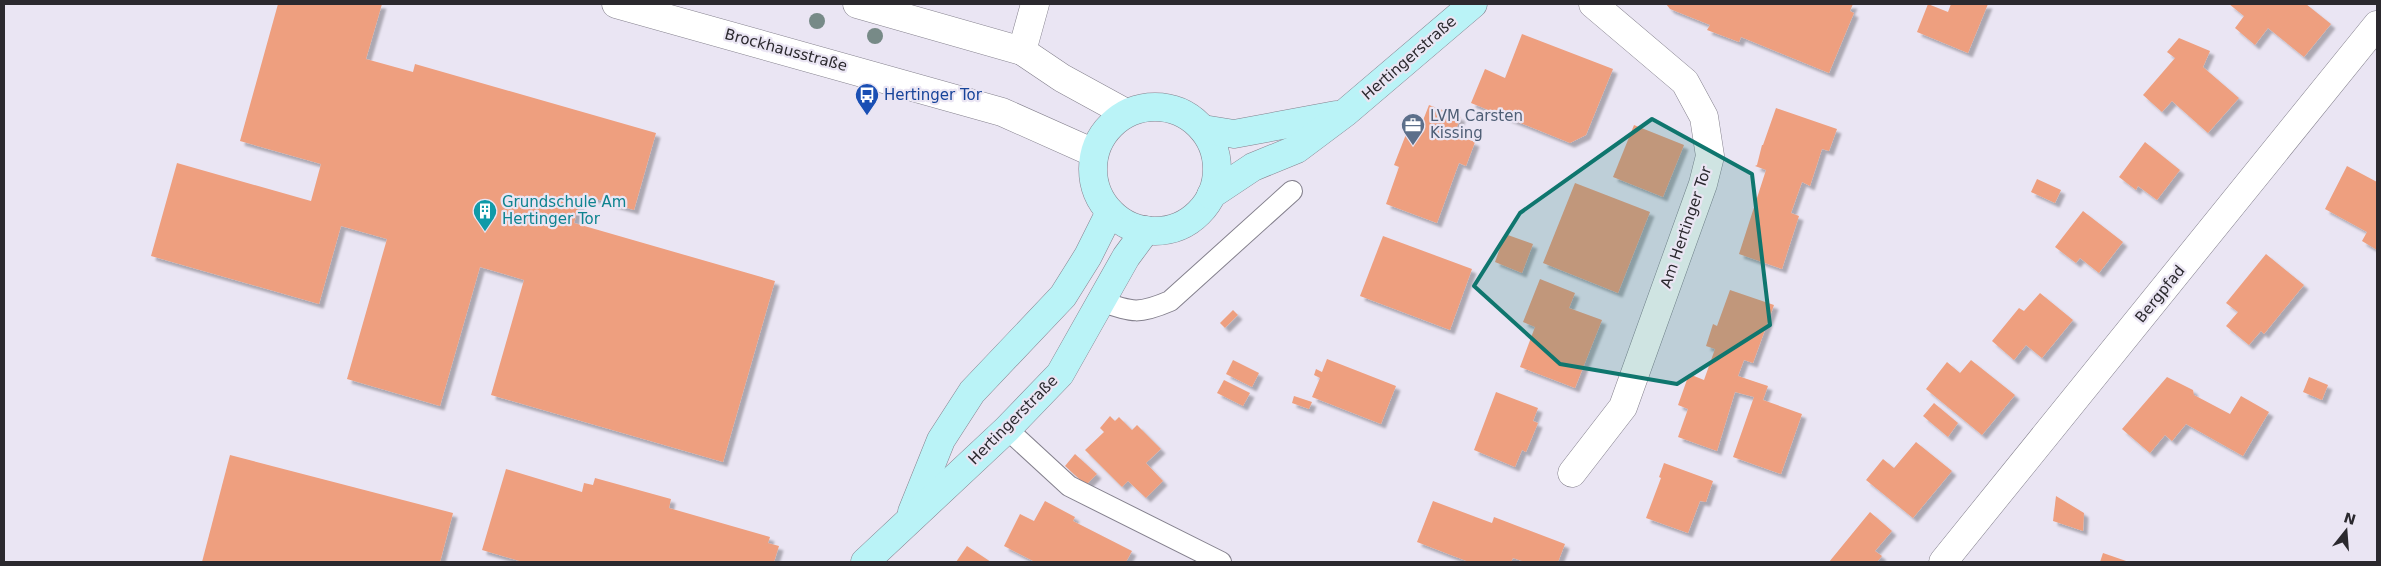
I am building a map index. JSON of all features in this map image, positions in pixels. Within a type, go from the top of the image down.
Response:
[{"type":"main road","name":"Hertingerstraße","points":[[1212,194],[1253,167],[1297,149],[1345,113],[1473,4]]},
{"type":"main road","name":"Hertingerstraße","points":[[1146,107],[1167,108],[1186,115],[1202,129],[1210,140],[1217,160],[1217,174],[1212,194],[1201,210],[1184,223],[1167,230],[1146,230],[1128,224],[1110,212],[1100,198],[1093,178],[1094,153],[1099,140],[1109,126],[1126,113],[1146,107]]},
{"type":"main road","name":"Hertingerstraße","points":[[1202,129],[1234,134],[1345,113]]},
{"type":"main road","name":"Hertingerstraße","points":[[909,519],[941,440],[972,392],[1063,296],[1088,256],[1110,212]]},
{"type":"main road","name":"Hertingerstraße","points":[[865,562],[1007,429],[1060,374],[1126,256],[1146,230]]},
{"type":"street","name":"Brockhausstraße","points":[[616,4],[1002,112],[1094,153]]},
{"type":"street","points":[[857,4],[1022,51],[1062,78],[1126,113]]},
{"type":"street","points":[[1022,51],[1036,4]]},
{"type":"street","name":"Am Hertinger Tor","points":[[1572,473],[1624,407],[1703,184],[1710,156],[1704,117],[1685,82],[1593,4]]},
{"type":"street","name":"Bergpfad","points":[[1943,562],[2377,25]]},
{"type":"lane","points":[[1101,301],[1126,311],[1148,310],[1170,302],[1292,191]]},
{"type":"lane","points":[[1007,429],[1069,486],[1221,562]]},
{"type":"highlighted area","points":[[1652,119],[1752,174],[1770,325],[1677,384],[1560,364],[1474,286],[1520,213]]},
{"type":"building","name":"Grundschule Am Hertinger Tor","points":[[278,4],[382,4],[366,59],[413,72],[415,64],[656,133],[634,210],[582,195],[574,223],[775,281],[723,462],[491,395],[524,280],[480,267],[440,406],[347,379],[387,239],[341,226],[319,304],[151,256],[177,163],[311,201],[321,164],[240,141]]},
{"type":"building","points":[[1666,4],[1853,4],[1850,11],[1854,13],[1829,73],[1741,37],[1739,42],[1707,30],[1710,25],[1670,9]]},
{"type":"building","points":[[1928,4],[1948,12],[1951,4],[1988,4],[1968,53],[1917,32]]},
{"type":"building","points":[[2229,4],[2306,4],[2331,24],[2304,57],[2268,28],[2255,45],[2235,28],[2244,16]]},
{"type":"building","points":[[1522,34],[1613,69],[1586,135],[1570,143],[1471,103],[1485,69],[1505,78]]},
{"type":"building","points":[[2179,38],[2210,51],[2203,67],[2239,98],[2208,133],[2172,101],[2162,112],[2143,95],[2175,58],[2167,52]]},
{"type":"building","points":[[1429,105],[1461,117],[1454,134],[1475,142],[1466,166],[1459,163],[1437,223],[1386,204],[1399,167],[1394,165],[1412,119],[1422,123]]},
{"type":"building","points":[[1776,108],[1837,129],[1829,151],[1822,149],[1810,186],[1802,182],[1791,213],[1799,216],[1782,269],[1739,254],[1766,170],[1755,166],[1757,165],[1762,145]]},
{"type":"building","points":[[1634,125],[1684,145],[1663,197],[1613,177]]},
{"type":"building","points":[[2145,142],[2180,170],[2157,200],[2138,186],[2136,190],[2119,177]]},
{"type":"building","points":[[2347,166],[2377,182],[2377,250],[2362,241],[2367,232],[2325,209]]},
{"type":"building","points":[[2037,179],[2061,190],[2055,203],[2031,192]]},
{"type":"building","points":[[1575,183],[1650,212],[1618,293],[1543,263]]},
{"type":"building","points":[[2083,211],[2123,242],[2099,273],[2080,258],[2076,263],[2055,247]]},
{"type":"building","points":[[1505,234],[1533,244],[1522,273],[1495,262]]},
{"type":"building","points":[[1383,236],[1472,269],[1450,330],[1360,296]]},
{"type":"building","points":[[2266,254],[2304,285],[2264,334],[2261,331],[2249,345],[2226,326],[2238,312],[2226,303]]},
{"type":"building","points":[[1540,279],[1575,293],[1569,308],[1602,320],[1575,388],[1520,367],[1535,327],[1523,322]]},
{"type":"building","points":[[1730,290],[1774,305],[1753,363],[1744,360],[1738,376],[1768,386],[1763,400],[1802,414],[1781,474],[1733,457],[1754,397],[1735,392],[1717,451],[1678,437],[1688,409],[1678,405],[1689,374],[1704,380],[1715,349],[1706,346],[1713,324],[1717,326]]},
{"type":"building","points":[[2040,293],[2073,320],[2042,358],[2026,345],[2014,360],[1992,341],[2019,308],[2024,311]]},
{"type":"building","points":[[1233,310],[1238,315],[1225,328],[1220,323]]},
{"type":"building","points":[[1327,359],[1396,386],[1381,424],[1312,397],[1320,378],[1314,375],[1316,369],[1322,372]]},
{"type":"building","points":[[1233,360],[1259,373],[1252,387],[1226,374]]},
{"type":"building","points":[[1971,360],[2015,395],[1982,435],[1926,389],[1947,362],[1960,373]]},
{"type":"building","points":[[2167,377],[2193,390],[2194,395],[2230,414],[2241,396],[2269,412],[2243,456],[2186,424],[2172,441],[2165,435],[2150,453],[2122,429]]},
{"type":"building","points":[[2309,377],[2328,385],[2322,400],[2303,392]]},
{"type":"building","points":[[1224,380],[1250,393],[1243,406],[1217,393]]},
{"type":"building","points":[[1496,392],[1538,408],[1533,421],[1538,423],[1526,452],[1522,450],[1515,467],[1474,450]]},
{"type":"building","points":[[1294,396],[1312,402],[1309,409],[1292,403]]},
{"type":"building","points":[[1934,403],[1958,423],[1948,437],[1923,416]]},
{"type":"building","points":[[1110,416],[1115,421],[1119,417],[1132,430],[1137,425],[1161,449],[1146,463],[1163,481],[1146,498],[1128,481],[1122,487],[1085,450],[1104,432],[1100,428]]},
{"type":"building","points":[[1916,442],[1952,471],[1913,518],[1866,480],[1883,459],[1894,468]]},
{"type":"building","points":[[1075,454],[1097,474],[1086,485],[1065,466]]},
{"type":"building","points":[[230,455],[453,513],[440,562],[202,562]]},
{"type":"building","points":[[1664,463],[1713,481],[1706,502],[1700,501],[1688,533],[1646,518],[1661,478],[1659,477]]},
{"type":"building","points":[[506,469],[582,492],[584,483],[593,485],[595,478],[671,499],[669,508],[770,537],[768,543],[779,546],[774,562],[523,562],[482,550]]},
{"type":"building","points":[[2056,496],[2084,513],[2083,531],[2053,521]]},
{"type":"building","points":[[1045,501],[1075,517],[1073,521],[1132,551],[1126,562],[1035,562],[1004,546],[1020,514],[1034,521]]},
{"type":"building","points":[[1433,501],[1492,523],[1494,517],[1565,544],[1558,562],[1525,562],[1513,558],[1511,562],[1469,562],[1417,542]]},
{"type":"building","points":[[1870,512],[1892,531],[1875,551],[1882,556],[1877,562],[1829,562]]},
{"type":"building","points":[[967,546],[991,562],[956,562]]},
{"type":"building","points":[[2103,553],[2129,562],[2100,562]]},
{"type":"place","name":"Hertinger Tor","points":[[867,116]]},
{"type":"place","name":"LVM Carsten Kissing","points":[[1413,146]]},
{"type":"place","name":"Grundschule Am Hertinger Tor","points":[[485,232]]}]
